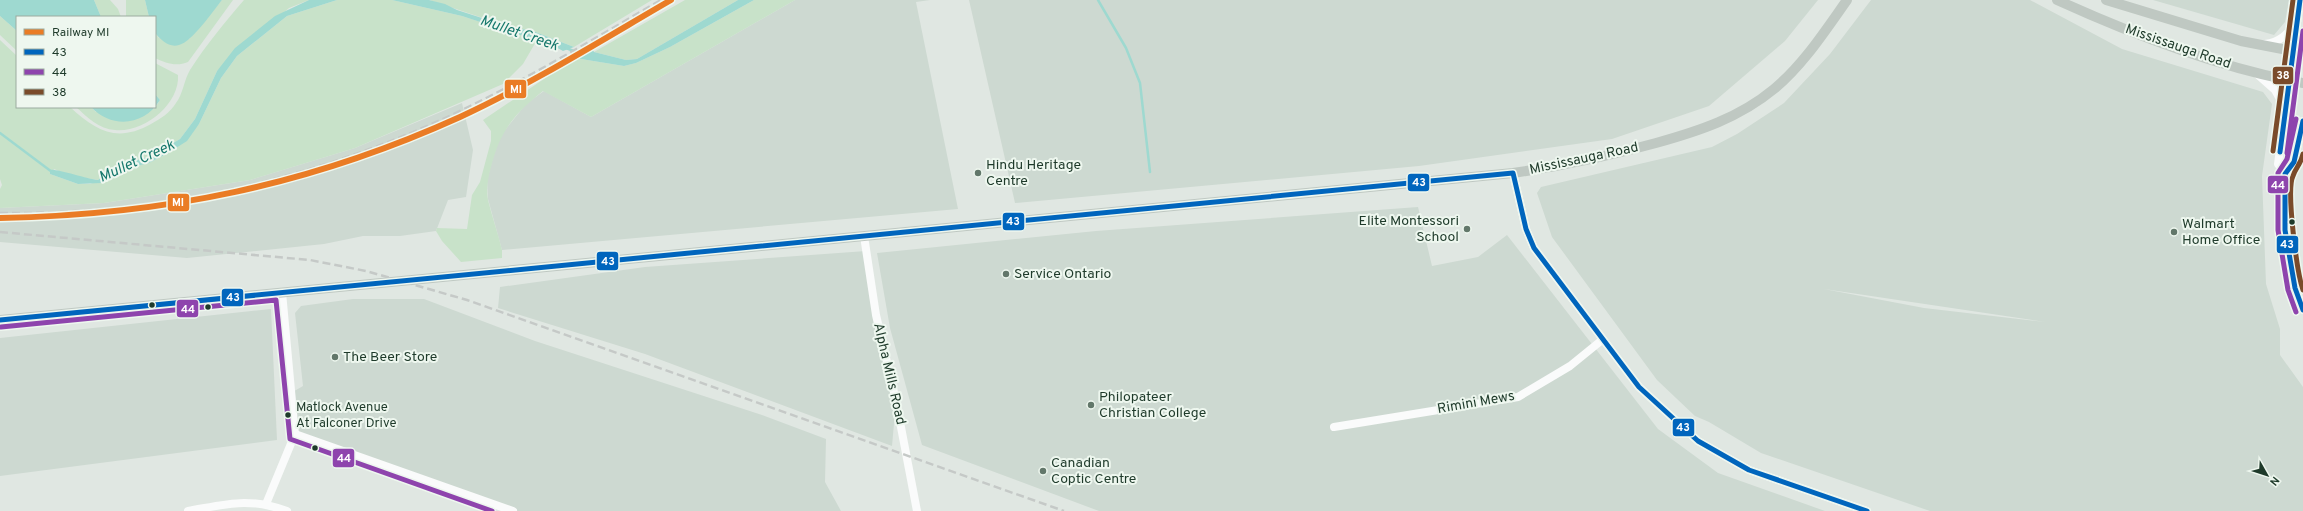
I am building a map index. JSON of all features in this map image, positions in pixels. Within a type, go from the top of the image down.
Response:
[{"type":"main road","name":"Mississauga Road","points":[[0,320],[1514,173],[1614,155],[1719,123],[1756,102],[1786,78],[1803,59],[1846,0]]},
{"type":"main road","name":"Mississauga Road","points":[[2057,0],[2131,32],[2257,74],[2303,84]]},
{"type":"main road","name":"Mississauga Road","points":[[2106,0],[2262,45],[2303,53]]},
{"type":"street","points":[[2300,0],[2284,106],[2278,164],[2285,174],[2285,230],[2295,288],[2303,310]]},
{"type":"street","points":[[2262,45],[2275,43],[2286,36],[2297,21]]},
{"type":"street","points":[[2257,74],[2275,90],[2284,106]]},
{"type":"street","points":[[2285,174],[2294,162],[2303,121]]},
{"type":"street","points":[[1514,173],[1526,229],[1534,248],[1639,387],[1698,441],[1749,470],[1866,511]]},
{"type":"street","name":"Alpha Mills Road","points":[[864,236],[876,315],[896,401],[917,511]]},
{"type":"street","points":[[266,504],[295,434],[282,292]]},
{"type":"street","name":"Rimini Mews","points":[[1334,427],[1518,397],[1570,366],[1602,340]]},
{"type":"street","points":[[295,434],[512,511]]},
{"type":"street","points":[[188,511],[239,502],[266,504],[287,511]]},
{"type":"shaded area","points":[[795,0],[930,0],[916,2],[958,209],[502,250],[488,199],[487,180],[495,150],[501,135],[526,104],[544,91],[591,117]]},
{"type":"shaded area","points":[[969,0],[1818,0],[1785,41],[1709,106],[1612,139],[1419,166],[1015,203]]},
{"type":"shaded area","points":[[1871,0],[2030,0],[2122,49],[2263,92],[2272,104],[2262,176],[2266,284],[2280,329],[2280,355],[2303,387],[2303,511],[1930,511],[1761,453],[1709,422],[1695,416],[1657,380],[1552,237],[1537,193],[1541,187],[1712,147],[1737,134],[1784,103],[1830,54]],"holes":[[[1824,289],[2045,322],[1924,308]]]},
{"type":"shaded area","points":[[2153,0],[2289,0],[2285,22],[2274,35]]},
{"type":"shaded area","points":[[462,103],[473,150],[466,197],[448,200],[436,231],[400,236],[363,236],[324,244],[187,258],[0,242],[0,208],[104,203],[250,180],[355,148]]},
{"type":"shaded area","points":[[1418,207],[1432,266],[1478,257],[1507,235],[1658,429],[1718,473],[1825,511],[1099,511],[922,445],[890,328],[877,253],[1096,231]]},
{"type":"shaded area","points":[[866,251],[896,401],[892,446],[645,354],[498,308],[500,287],[645,267]]},
{"type":"shaded area","points":[[353,299],[424,299],[535,341],[762,415],[826,439],[825,482],[841,511],[513,511],[295,434],[291,393],[303,386],[295,313],[301,306]]},
{"type":"shaded area","points":[[271,309],[277,440],[0,476],[0,338]]},
{"type":"green space","points":[[94,0],[110,0],[118,9],[121,16],[101,16]]},
{"type":"green space","points":[[126,0],[145,0],[149,16],[126,16]]},
{"type":"green space","points":[[222,0],[233,0],[188,62],[175,64],[167,63],[156,58],[156,34],[159,38],[189,39]]},
{"type":"green space","points":[[244,0],[309,0],[289,8],[217,71],[195,119],[180,139],[151,156],[113,167],[98,180],[72,176],[54,169],[50,174],[78,184],[90,184],[109,177],[116,171],[149,163],[168,153],[199,124],[221,78],[237,56],[287,16],[337,0],[392,0],[462,16],[537,40],[523,64],[503,84],[355,148],[250,180],[104,203],[0,208],[0,189],[2,185],[0,179],[0,40],[16,55],[16,108],[71,108],[98,128],[108,132],[128,133],[139,130],[151,124],[168,113],[174,107],[190,70],[216,34]]},
{"type":"green space","points":[[429,0],[652,0],[574,47],[533,31],[510,27]]},
{"type":"green space","points":[[685,0],[738,0],[637,59],[626,60],[594,52]]},
{"type":"green space","points":[[754,0],[795,0],[591,117],[543,91],[516,116],[504,133],[495,154],[488,179],[487,196],[502,250],[502,258],[461,262],[442,241],[436,231],[437,228],[467,229],[472,195],[480,182],[491,141],[491,131],[483,120],[575,58],[624,66],[636,63],[670,47]]},
{"type":"green space","points":[[0,16],[16,30],[16,50],[0,35]]},
{"type":"green space","points":[[156,64],[178,75],[177,86],[167,106],[148,122],[126,130],[109,129],[94,122],[77,108],[92,108],[96,112],[154,109],[160,100],[156,95]]},
{"type":"water","points":[[0,0],[94,0],[101,16],[16,16],[16,30],[0,16]]},
{"type":"water","points":[[145,0],[222,0],[202,26],[190,38],[184,43],[175,46],[166,43],[156,34],[156,16],[149,16]]},
{"type":"water","points":[[309,0],[337,0],[287,16],[237,56],[221,78],[199,124],[187,141],[149,163],[116,171],[101,183],[78,184],[50,174],[50,170],[53,170],[98,180],[113,167],[151,156],[180,139],[195,119],[217,71],[235,48],[275,16]]},
{"type":"water","points":[[392,0],[429,0],[445,4],[457,10],[510,27],[533,31],[574,47],[563,51],[554,46],[462,16]]},
{"type":"water","points":[[738,0],[754,0],[670,47],[636,63],[624,66],[575,58],[592,48],[594,52],[626,60],[637,59]]},
{"type":"water","points":[[156,95],[160,100],[156,105]]},
{"type":"water","points":[[92,108],[154,108],[145,115],[127,122],[108,119]]},
{"type":"waterway","points":[[1098,0],[1126,48],[1140,83],[1150,172]]},
{"type":"waterway","name":"Mullet Creek","points":[[566,48],[584,55]]},
{"type":"waterway","name":"Mullet Creek","points":[[0,133],[52,172]]},
{"type":"railway","points":[[0,213],[59,212],[177,200],[293,174],[350,156],[406,135],[486,98],[562,57],[661,0]]},
{"type":"railway","points":[[0,232],[310,260],[366,271],[467,300],[1064,511]]},
{"type":"rail line","name":"MI","points":[[0,218],[61,216],[120,211],[178,203],[235,192],[292,178],[348,161],[404,141],[487,104],[567,61],[671,0]]},
{"type":"transit line","name":"38","points":[[2273,151],[2293,0]]},
{"type":"transit line","name":"43","points":[[2280,152],[2300,0]]},
{"type":"transit line","name":"44","points":[[2287,153],[2303,31]]},
{"type":"transit line","name":"44","points":[[2296,119],[2287,159],[2278,173],[2278,230],[2288,290],[2296,312]]},
{"type":"transit line","name":"43","points":[[2303,121],[2294,162],[2285,174],[2285,230],[2295,288],[2303,310]]},
{"type":"transit line","name":"38","points":[[2303,154],[2291,184],[2295,250],[2303,290]]},
{"type":"transit line","name":"43","points":[[0,320],[1513,173],[1526,229],[1534,248],[1639,387],[1698,441],[1749,470],[1867,511]]},
{"type":"transit line","name":"44","points":[[1,327],[276,300],[290,439],[492,511]]},
{"type":"place","name":"Hindu Heritage Centre","points":[[978,173]]},
{"type":"place","name":"Elite Montessori School","points":[[1467,229]]},
{"type":"place","name":"Walmart Home Office","points":[[2174,232]]},
{"type":"place","name":"Service Ontario","points":[[1006,274]]},
{"type":"place","name":"The Beer Store","points":[[335,357]]},
{"type":"place","name":"Philopateer Christian College","points":[[1091,405]]},
{"type":"place","name":"Matlock Avenue At Falconer Drive","points":[[288,415]]},
{"type":"place","name":"Canadian Coptic Centre","points":[[1043,471]]}]
